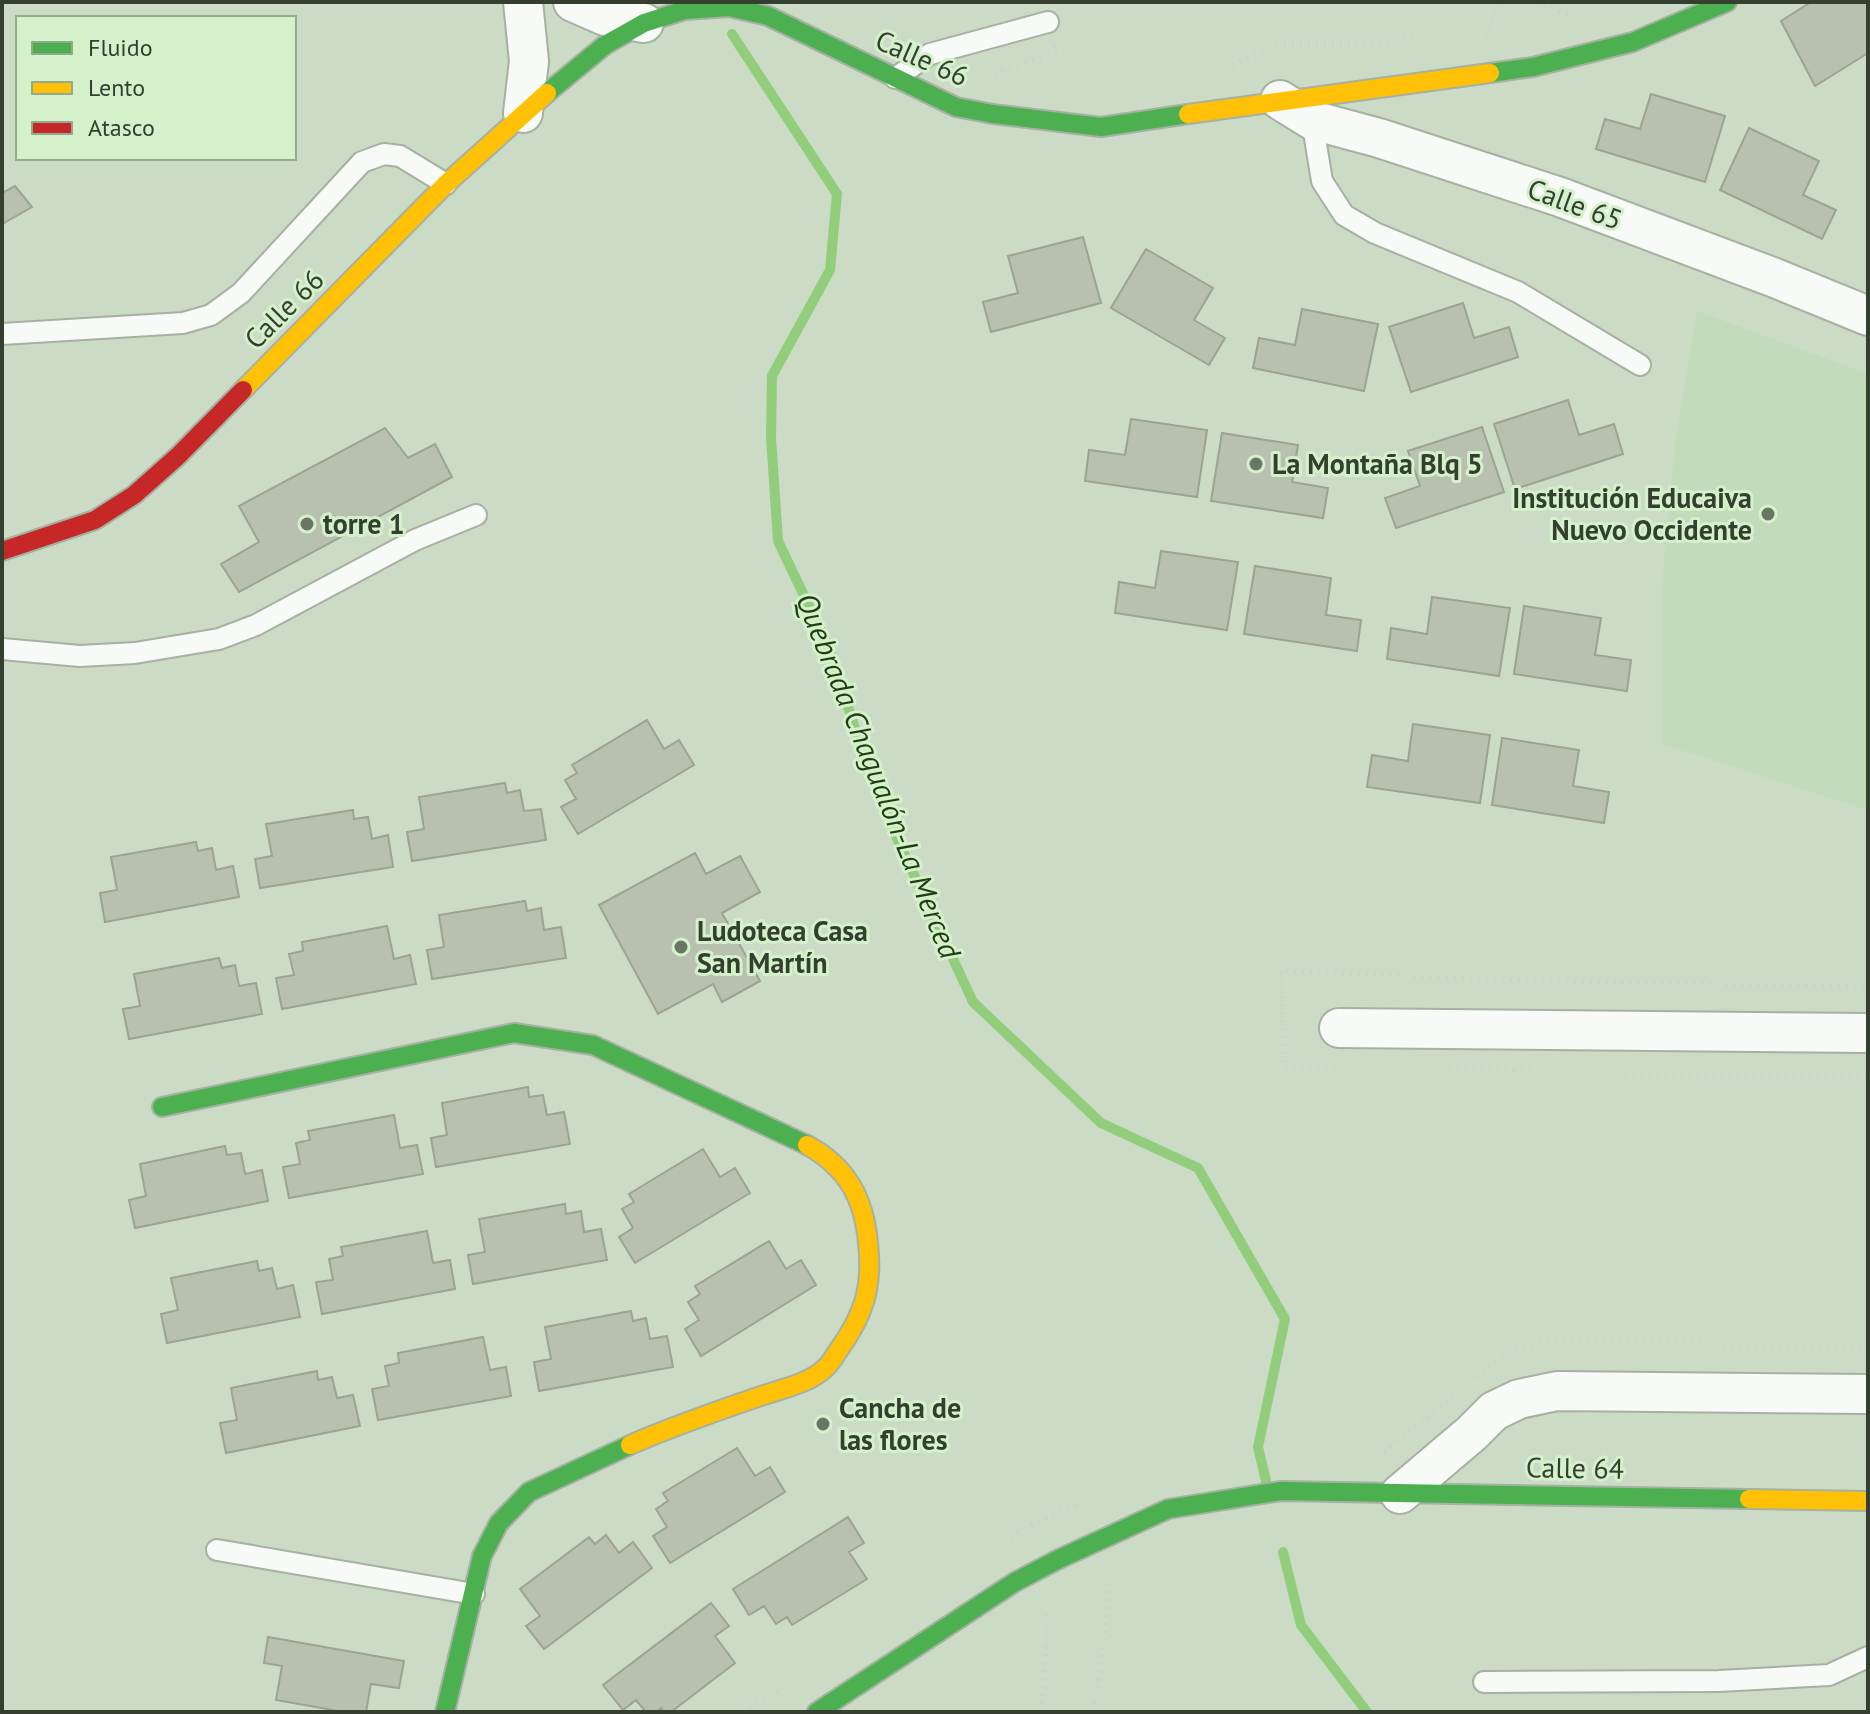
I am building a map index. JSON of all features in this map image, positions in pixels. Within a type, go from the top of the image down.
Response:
[{"type":"street","points":[[523,2],[529,61],[523,113]]},
{"type":"street","points":[[573,2],[605,16],[644,23]]},
{"type":"street","name":"Calle 66","points":[[2,551],[95,520],[134,495],[178,456],[446,184],[523,113],[605,45],[644,23],[685,10],[729,7],[768,16],[956,107],[1101,127],[1533,67],[1633,42],[1727,2]]},
{"type":"street","name":"Calle 65","points":[[1280,100],[1312,120],[1379,138],[1560,197],[1865,310]]},
{"type":"street","points":[[1339,1028],[1868,1033]]},
{"type":"street","points":[[162,1107],[514,1033],[593,1045],[774,1128],[811,1147],[841,1170],[858,1197],[867,1230],[871,1267],[865,1305],[846,1340],[824,1370],[799,1383],[661,1431],[529,1492],[499,1523],[482,1556],[445,1712]]},
{"type":"street","points":[[1400,1494],[1494,1411],[1519,1399],[1557,1391],[1868,1394]]},
{"type":"street","name":"Calle 64","points":[[817,1712],[1015,1582],[1168,1509],[1281,1491],[1868,1501]]},
{"type":"lane","points":[[895,78],[930,54],[1048,22]]},
{"type":"lane","points":[[1312,120],[1322,181],[1344,215],[1375,233],[1518,292],[1640,365]]},
{"type":"lane","points":[[2,334],[183,323],[211,315],[241,293],[362,162],[384,154],[400,156],[446,184]]},
{"type":"lane","points":[[2,649],[94,656],[146,652],[219,639],[256,625],[415,540],[476,515]]},
{"type":"lane","points":[[217,1550],[474,1594]]},
{"type":"lane","points":[[1484,1682],[1719,1681],[1829,1675],[1868,1657]]},
{"type":"path","points":[[1498,2],[1487,36],[1502,35]]},
{"type":"path","points":[[984,76],[1057,53],[1048,22]]},
{"type":"path","points":[[1221,69],[1276,46],[1427,39]]},
{"type":"path","points":[[1094,1712],[1107,1619],[1107,1573]]},
{"type":"path","points":[[1041,1712],[1048,1629],[1043,1600]]},
{"type":"shaded area","name":"Institución Educaiva Nuevo Occidente","points":[[1697,311],[1868,374],[1868,810],[1662,744],[1662,582],[1675,446]]},
{"type":"building","points":[[1811,2],[1868,2],[1868,53],[1815,86],[1781,21]]},
{"type":"building","points":[[1651,94],[1725,116],[1705,182],[1596,149],[1605,119],[1640,129]]},
{"type":"building","points":[[1749,128],[1819,161],[1803,195],[1836,210],[1822,239],[1720,190]]},
{"type":"building","points":[[15,186],[32,207],[2,224],[2,193]]},
{"type":"building","points":[[1083,237],[1101,303],[991,332],[983,302],[1018,293],[1008,256]]},
{"type":"building","points":[[1146,249],[1213,288],[1194,320],[1225,338],[1209,365],[1111,308]]},
{"type":"building","points":[[1463,303],[1474,338],[1509,327],[1518,357],[1411,392],[1389,327]]},
{"type":"building","points":[[1302,309],[1378,324],[1364,391],[1253,368],[1259,338],[1295,345]]},
{"type":"building","points":[[1568,400],[1579,435],[1614,424],[1623,454],[1515,489],[1494,424]]},
{"type":"building","points":[[1131,419],[1207,430],[1197,497],[1085,481],[1089,450],[1125,455]]},
{"type":"building","points":[[1482,427],[1504,492],[1396,528],[1385,498],[1420,486],[1408,451]]},
{"type":"building","name":"torre 1","points":[[385,428],[408,458],[435,444],[452,477],[239,592],[221,564],[259,542],[239,506]]},
{"type":"building","name":"La Montaña Blq 5","points":[[1222,433],[1298,445],[1292,482],[1328,488],[1323,518],[1211,501]]},
{"type":"building","points":[[1161,551],[1238,562],[1227,630],[1115,613],[1119,582],[1155,588]]},
{"type":"building","points":[[1255,566],[1331,578],[1326,615],[1361,620],[1357,651],[1244,634]]},
{"type":"building","points":[[1432,597],[1510,608],[1499,676],[1387,659],[1391,628],[1427,634]]},
{"type":"building","points":[[1524,606],[1601,618],[1595,655],[1631,660],[1627,691],[1514,674]]},
{"type":"building","points":[[647,720],[664,749],[679,740],[694,765],[578,834],[561,807],[576,799],[565,780],[577,773],[572,765]]},
{"type":"building","points":[[1413,724],[1490,735],[1480,803],[1367,787],[1372,755],[1408,761]]},
{"type":"building","points":[[1502,738],[1579,750],[1573,786],[1609,792],[1604,823],[1492,805]]},
{"type":"building","points":[[505,783],[507,793],[520,790],[524,811],[541,809],[546,840],[412,861],[407,832],[424,829],[419,797]]},
{"type":"building","points":[[353,810],[354,819],[368,817],[372,839],[388,835],[393,867],[260,888],[255,859],[272,856],[266,824]]},
{"type":"building","points":[[196,842],[198,851],[212,848],[216,870],[233,866],[239,897],[105,922],[100,893],[117,890],[111,857]]},
{"type":"building","name":"Ludoteca Casa San Martín","points":[[695,853],[706,874],[740,856],[760,892],[722,913],[760,981],[722,1002],[713,984],[658,1014],[599,905]]},
{"type":"building","points":[[525,901],[527,911],[541,908],[544,930],[561,927],[566,958],[432,979],[427,950],[444,947],[439,915]]},
{"type":"building","points":[[387,926],[394,959],[410,955],[416,984],[282,1009],[276,978],[294,975],[289,954],[303,951],[302,942]]},
{"type":"building","points":[[219,958],[222,968],[235,965],[239,986],[256,983],[262,1014],[129,1039],[123,1009],[140,1006],[134,974]]},
{"type":"building","points":[[528,1087],[529,1097],[543,1095],[547,1115],[564,1112],[570,1144],[436,1167],[431,1138],[447,1135],[442,1103]]},
{"type":"building","points":[[394,1115],[400,1148],[417,1145],[423,1174],[289,1198],[283,1167],[300,1164],[296,1143],[310,1140],[308,1131]]},
{"type":"building","points":[[225,1146],[227,1155],[241,1153],[245,1174],[262,1170],[268,1201],[135,1228],[129,1200],[146,1196],[140,1164]]},
{"type":"building","points":[[703,1149],[720,1177],[735,1168],[750,1193],[635,1263],[619,1237],[633,1228],[622,1209],[634,1202],[629,1194]]},
{"type":"building","points":[[565,1204],[566,1214],[581,1211],[584,1232],[601,1229],[607,1260],[473,1284],[468,1255],[485,1252],[479,1219]]},
{"type":"building","points":[[427,1231],[433,1263],[450,1260],[455,1289],[322,1314],[316,1282],[333,1280],[329,1259],[343,1256],[341,1247]]},
{"type":"building","points":[[769,1241],[786,1269],[801,1260],[816,1285],[701,1356],[685,1329],[699,1320],[688,1302],[700,1294],[695,1286]]},
{"type":"building","points":[[257,1261],[259,1271],[272,1268],[277,1289],[293,1285],[300,1317],[167,1343],[161,1314],[178,1310],[171,1278]]},
{"type":"building","points":[[631,1311],[633,1321],[646,1318],[650,1339],[667,1336],[673,1367],[539,1391],[534,1362],[551,1359],[545,1327]]},
{"type":"building","points":[[483,1337],[490,1370],[506,1367],[511,1396],[378,1420],[372,1389],[389,1386],[385,1366],[399,1363],[398,1353]]},
{"type":"building","points":[[317,1371],[318,1380],[332,1377],[337,1398],[353,1395],[360,1426],[226,1453],[220,1423],[237,1420],[231,1388]]},
{"type":"building","points":[[737,1448],[755,1476],[770,1467],[785,1492],[670,1563],[653,1536],[667,1527],[656,1509],[668,1501],[663,1493]]},
{"type":"building","points":[[848,1517],[864,1543],[849,1552],[867,1579],[792,1625],[787,1617],[776,1624],[764,1606],[749,1615],[733,1589]]},
{"type":"building","points":[[606,1535],[619,1553],[633,1542],[652,1568],[544,1649],[526,1626],[540,1616],[520,1589],[589,1537],[595,1544]]},
{"type":"building","points":[[711,1603],[729,1626],[715,1636],[735,1663],[671,1712],[664,1712],[661,1708],[656,1712],[646,1712],[636,1700],[623,1710],[603,1685]]},
{"type":"building","points":[[268,1637],[404,1661],[399,1688],[371,1684],[366,1712],[344,1712],[276,1700],[282,1666],[264,1663]]},
{"type":"waterway","name":"Quebrada Chagualón-La Merced","points":[[732,34],[837,194],[830,270],[772,376],[771,437],[778,541],[829,648],[861,747],[896,836],[973,1002],[1101,1123],[1198,1168],[1285,1319],[1258,1447],[1266,1481]]},
{"type":"waterway","name":"Quebrada Chagualón-La Merced","points":[[1283,1552],[1301,1625],[1367,1712]]},
{"type":"traffic: fast","points":[[1490,73],[1533,67],[1633,42],[1727,2]]},
{"type":"traffic: fast","points":[[547,93],[605,45],[644,23],[685,10],[729,7],[768,16],[956,107],[1101,127],[1188,114]]},
{"type":"traffic: fast","points":[[162,1107],[514,1033],[593,1045],[807,1145]]},
{"type":"traffic: fast","points":[[445,1712],[482,1556],[499,1523],[529,1492],[630,1445]]},
{"type":"traffic: fast","points":[[817,1712],[1015,1582],[1168,1509],[1281,1491],[1749,1499]]},
{"type":"traffic: slow","points":[[1188,114],[1490,73]]},
{"type":"traffic: slow","points":[[243,390],[446,184],[547,93]]},
{"type":"traffic: slow","points":[[630,1445],[809,1379],[827,1366],[847,1338],[860,1313],[868,1287],[866,1227],[851,1185],[833,1163],[807,1145]]},
{"type":"traffic: slow","points":[[1749,1499],[1868,1501]]},
{"type":"traffic: jam","points":[[2,551],[95,520],[134,495],[178,456],[243,390]]},
{"type":"place","name":"La Montaña Blq 5","points":[[1256,464]]},
{"type":"place","name":"Institución Educaiva Nuevo Occidente","points":[[1768,514]]},
{"type":"place","name":"torre 1","points":[[307,524]]},
{"type":"place","name":"Ludoteca Casa San Martín","points":[[681,947]]},
{"type":"place","name":"Cancha de las flores","points":[[823,1424]]}]
